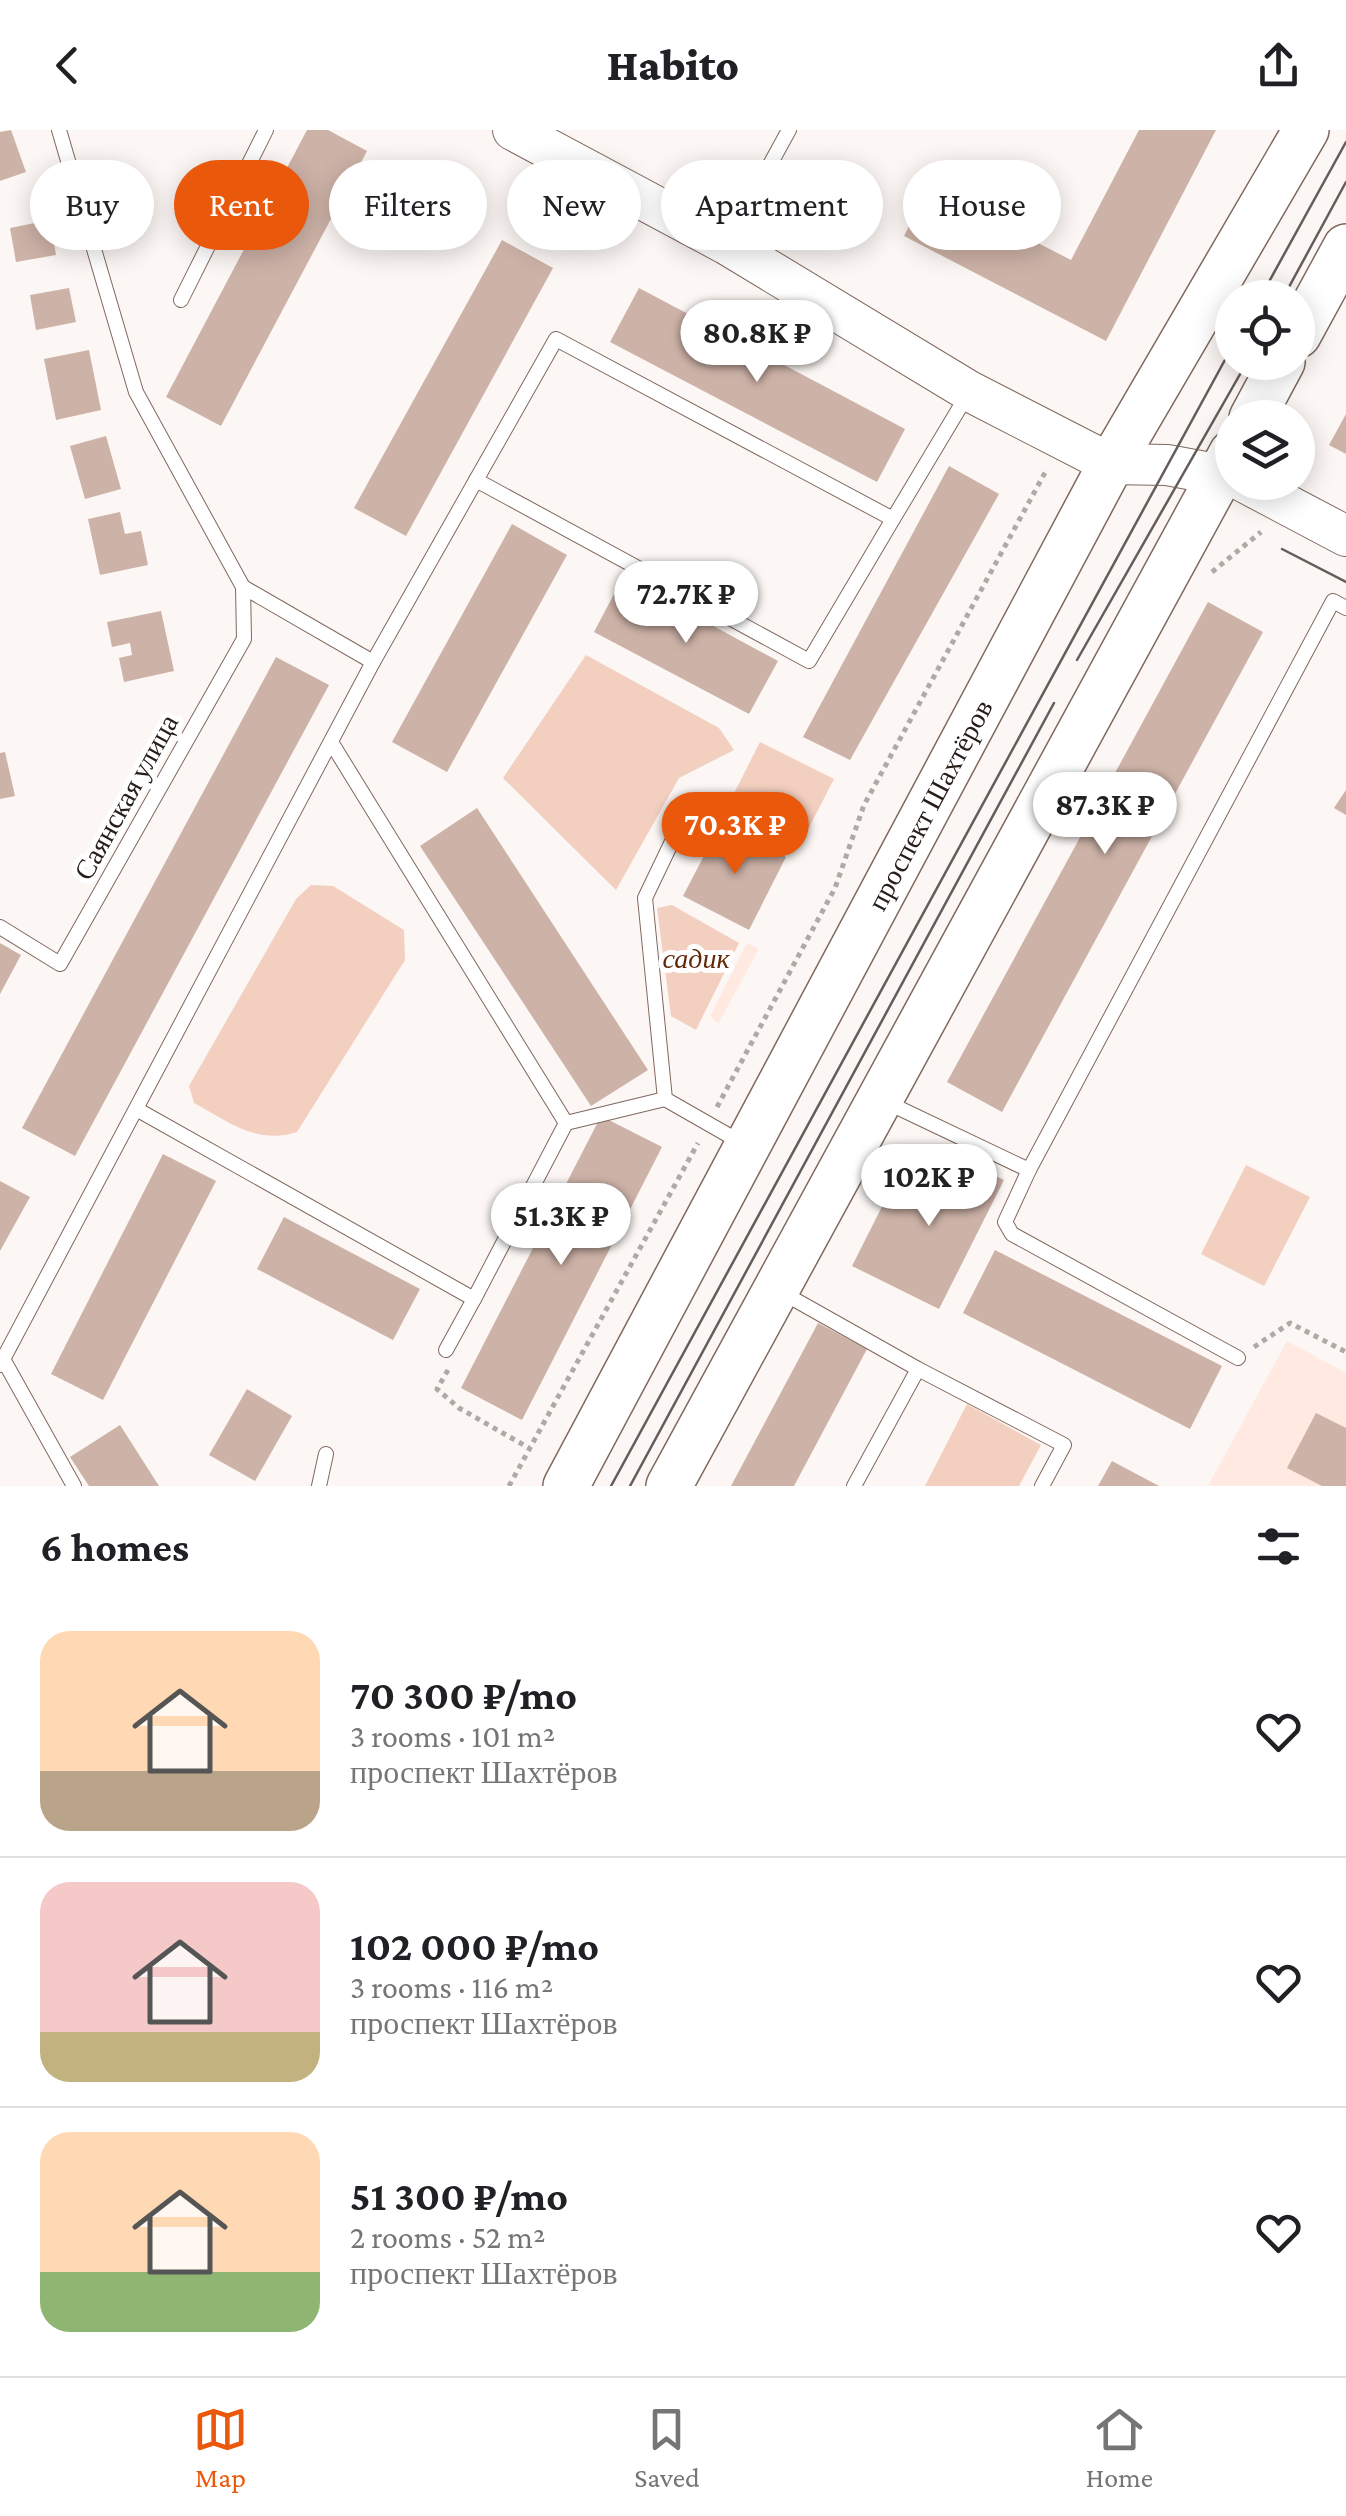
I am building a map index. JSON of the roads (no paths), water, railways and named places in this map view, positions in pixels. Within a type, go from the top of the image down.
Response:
[{"type":"main road","name":"проспект Шахтёров","points":[[566,1486],[1111,464],[1306,130]]},
{"type":"main road","points":[[1315,303],[1346,246]]},
{"type":"main road","points":[[668,1486],[878,1098],[1217,500]]},
{"type":"street","points":[[513,130],[661,209]]},
{"type":"street","points":[[736,250],[969,391],[1111,464],[1215,470]]},
{"type":"street","points":[[1283,500],[1346,536]]},
{"type":"lane","points":[[59,130],[136,392],[243,587],[373,662]]},
{"type":"lane","points":[[181,300],[266,130]]},
{"type":"lane","points":[[772,160],[789,130]]},
{"type":"lane","points":[[74,1486],[2,1362],[373,662],[556,339],[893,519]]},
{"type":"lane","points":[[476,480],[809,661],[969,391]]},
{"type":"lane","name":"Саянская улица","points":[[0,928],[60,964],[244,639],[243,587]]},
{"type":"lane","points":[[1238,1358],[1012,1234],[1005,1222],[1028,1170],[1333,601],[1346,608]]},
{"type":"lane","points":[[331,742],[566,1123]]},
{"type":"lane","points":[[665,1100],[646,898],[679,827]]},
{"type":"lane","points":[[878,1098],[1028,1170]]},
{"type":"lane","points":[[446,1350],[566,1123],[665,1100],[748,1147]]},
{"type":"lane","points":[[138,1110],[474,1299]]},
{"type":"lane","points":[[775,1288],[1064,1445],[1042,1486]]},
{"type":"lane","points":[[854,1486],[918,1368]]},
{"type":"lane","points":[[320,1486],[326,1454]]},
{"type":"tram line","points":[[1270,280],[1346,142]]},
{"type":"tram line","points":[[1293,280],[1346,182]]},
{"type":"tram line","points":[[611,1486],[1215,378]]},
{"type":"tram line","points":[[1077,660],[1237,380]]},
{"type":"tram line","points":[[1282,549],[1346,582]]},
{"type":"tram line","points":[[630,1486],[1054,703]]},
{"type":"park label","name":"садик","points":[[696,958]]}]
